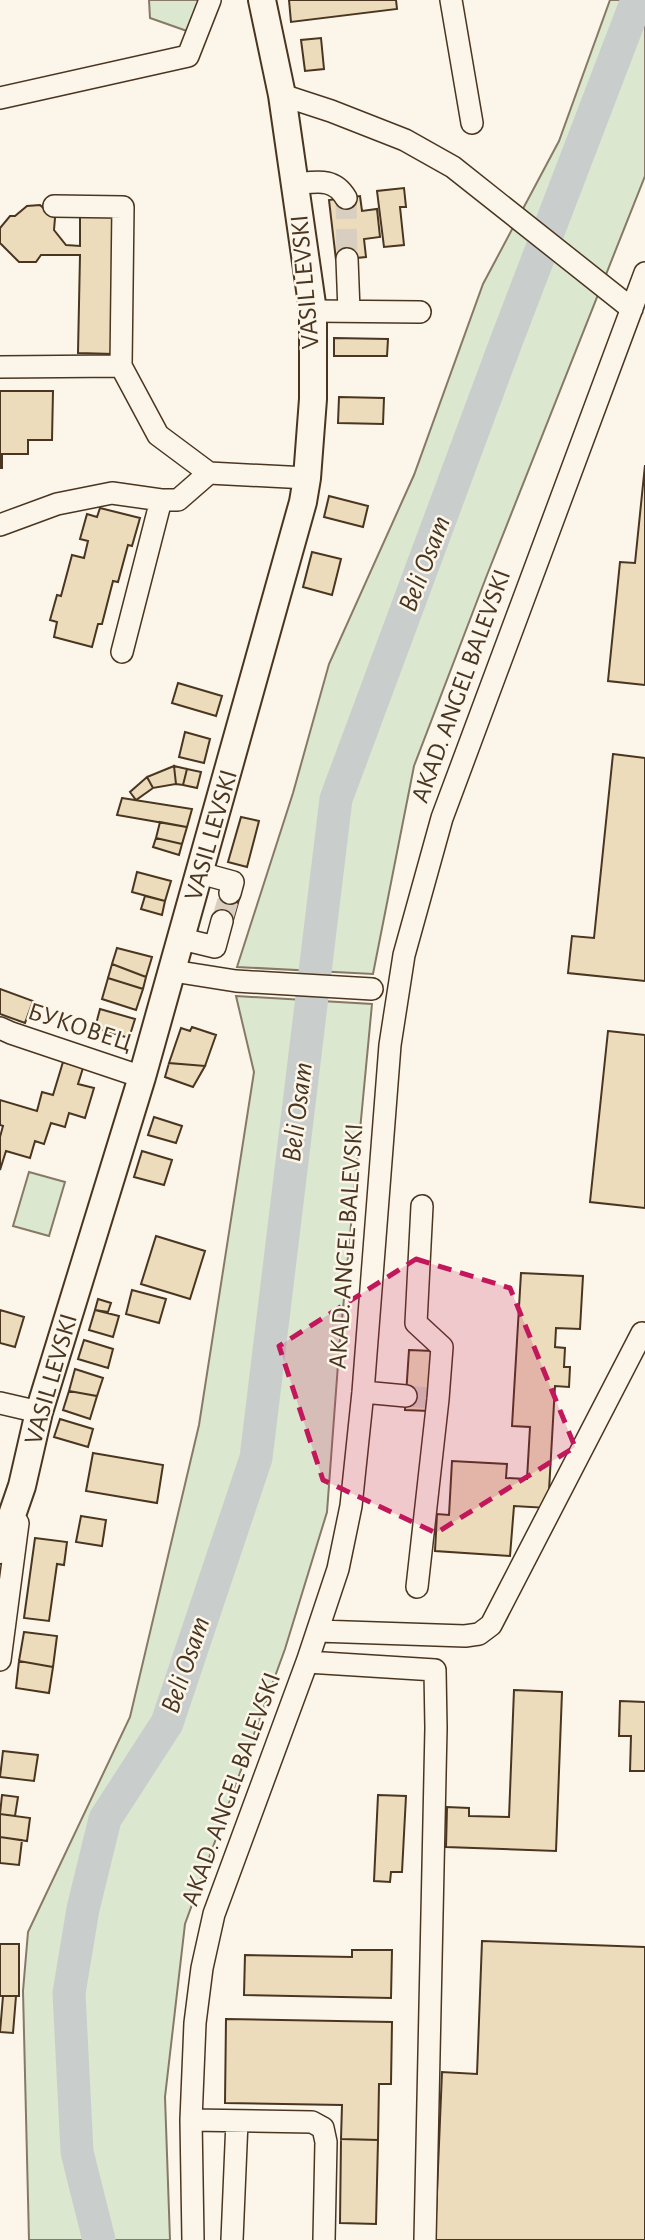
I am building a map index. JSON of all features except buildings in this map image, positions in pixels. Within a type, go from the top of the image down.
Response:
[{"type":"main road","name":"VASIL LEVSKI","points":[[22,1486],[39,1412],[173,971],[303,502],[307,478],[313,399],[313,311],[282,95],[262,0]]},
{"type":"main road","points":[[0,1550],[22,1486]]},
{"type":"street","points":[[0,99],[188,56],[210,0]]},
{"type":"street","points":[[452,0],[472,123]]},
{"type":"street","points":[[282,95],[405,140],[453,167],[632,309]]},
{"type":"street","points":[[295,184],[326,181],[338,187],[346,198]]},
{"type":"street","points":[[54,206],[123,207],[121,366],[158,435],[209,473],[307,478]]},
{"type":"street","points":[[347,259],[349,311]]},
{"type":"street","name":"AKAD. ANGEL BALEVSKI","points":[[193,2240],[191,2120],[195,2023],[202,1968],[214,1914],[307,1662],[338,1569],[351,1506],[363,1392],[390,1045],[404,954],[419,892],[442,818],[645,274]]},
{"type":"street","points":[[313,311],[420,312]]},
{"type":"street","points":[[0,367],[121,366]]},
{"type":"street","points":[[0,525],[57,504],[112,493],[177,500],[209,473]]},
{"type":"street","points":[[122,652],[161,500]]},
{"type":"street","points":[[200,873],[233,882],[230,893]]},
{"type":"street","points":[[182,939],[215,947],[222,921]]},
{"type":"street","points":[[173,971],[236,981],[372,989]]},
{"type":"street","name":"БУКОВЕЦ","points":[[0,1028],[142,1077]]},
{"type":"street","points":[[417,1587],[434,1399],[442,1347],[416,1323],[422,1206]]},
{"type":"street","points":[[318,1631],[465,1636],[479,1634],[491,1625],[642,1333]]},
{"type":"street","points":[[363,1392],[406,1396]]},
{"type":"street","points":[[0,1403],[39,1412]]},
{"type":"street","name":"VASIL LEVSKI","points":[[0,1660],[22,1486]]},
{"type":"street","points":[[307,1662],[435,1670],[436,1742],[425,2240]]},
{"type":"street","points":[[191,2120],[312,2122],[323,2129],[326,2141],[324,2240]]},
{"type":"street","points":[[232,2240],[237,2121]]},
{"type":"highlighted area","points":[[416,1259],[510,1288],[575,1447],[436,1533],[323,1480],[279,1346]]},
{"type":"green space","points":[[149,0],[213,0],[187,31],[150,18]]},
{"type":"green space","points":[[610,0],[645,0],[645,176],[414,766],[373,974],[237,967],[293,793],[329,664],[414,475],[483,284],[559,141]]},
{"type":"green space","points":[[236,996],[372,1004],[339,1351],[327,1512],[285,1649],[185,1924],[165,2097],[170,2240],[29,2240],[23,1991],[28,1932],[130,1717],[199,1425],[254,1072]]},
{"type":"green space","points":[[29,1172],[65,1182],[49,1236],[13,1226]]},
{"type":"waterway","name":"Beli Osam","points":[[99,2240],[77,2152],[69,1993],[83,1909],[105,1819],[167,1723],[256,1458],[336,799],[637,0]]},
{"type":"tunnel","points":[[346,198],[347,259]]},
{"type":"tunnel","points":[[222,921],[230,893]]},
{"type":"tunnel","points":[[406,1396],[430,1398]]}]
